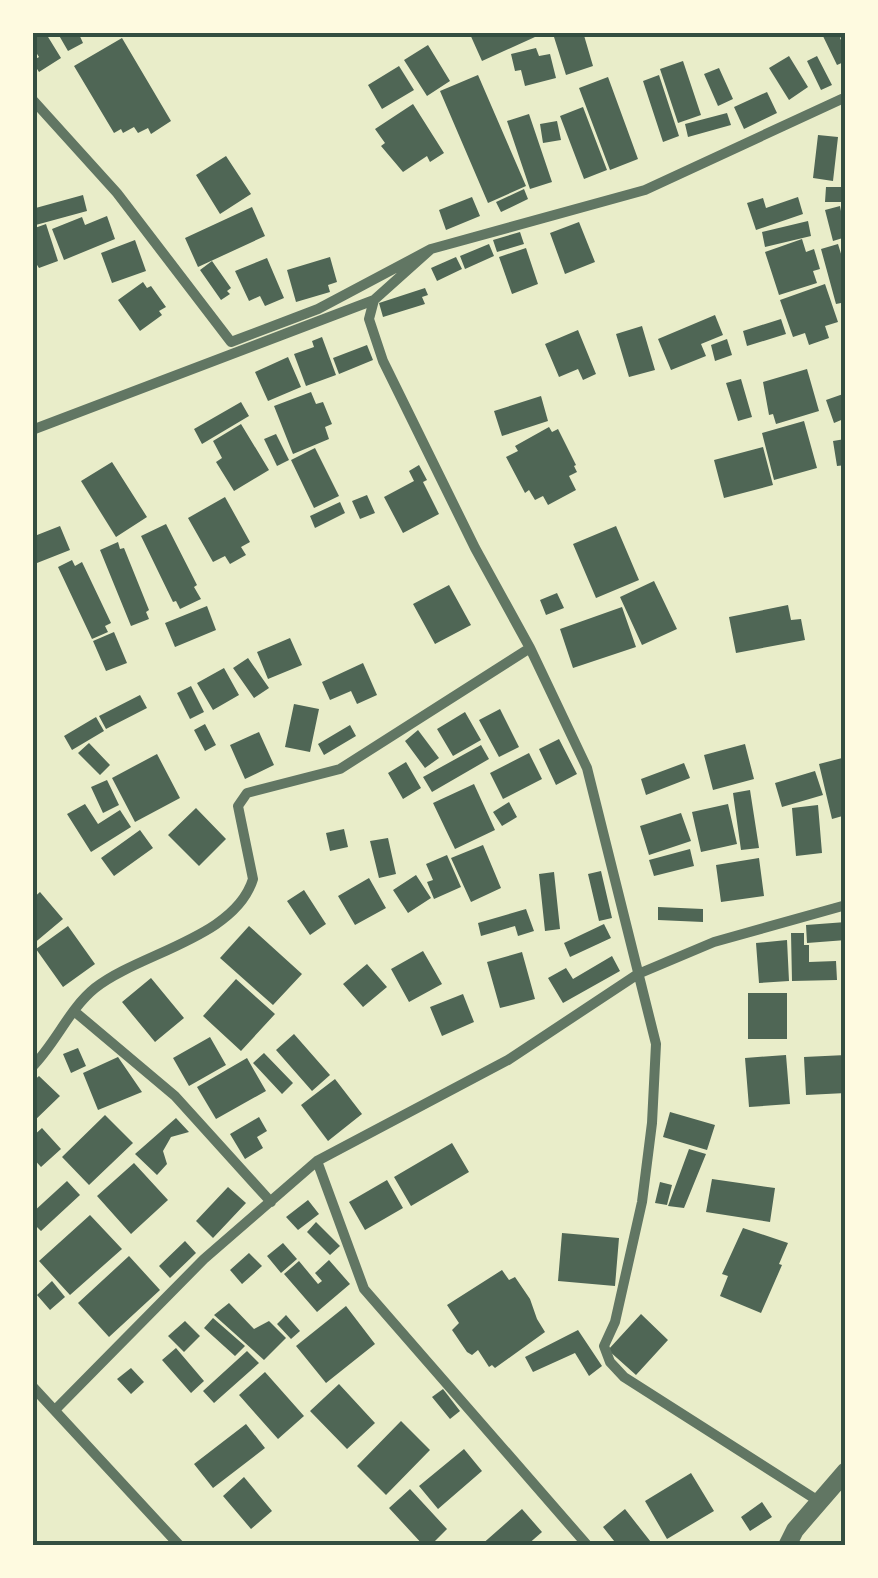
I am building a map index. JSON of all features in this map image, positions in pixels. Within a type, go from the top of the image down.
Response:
[{"type":"street","points":[[32,100],[129,208],[231,342],[318,309],[430,249],[645,190],[846,97]]},
{"type":"street","points":[[32,430],[374,300],[430,249]]},
{"type":"street","points":[[374,300],[369,320],[383,361],[587,768],[656,1044],[652,1124],[642,1202],[615,1322],[604,1346],[610,1362],[624,1377],[820,1502]]},
{"type":"street","points":[[32,1068],[74,1010],[98,985],[208,928],[249,890],[252,879],[238,806],[247,794],[340,769],[530,648]]},
{"type":"street","points":[[54,1410],[204,1259],[317,1161],[508,1060],[638,974],[714,942],[846,905]]},
{"type":"street","points":[[74,1010],[175,1096],[271,1202]]},
{"type":"street","points":[[317,1161],[364,1289],[588,1546]]},
{"type":"street","points":[[32,1386],[180,1546]]},
{"type":"street","points":[[787,1546],[795,1530],[846,1471]]},
{"type":"building","points":[[32,32],[45,32],[61,58],[39,72],[32,61],[39,57],[32,46]]},
{"type":"building","points":[[57,32],[78,32],[83,43],[68,51]]},
{"type":"building","points":[[469,32],[546,32],[482,61]]},
{"type":"building","points":[[583,32],[593,66],[566,75],[554,37]]},
{"type":"building","points":[[821,32],[846,32],[840,38],[846,61],[837,65]]},
{"type":"building","points":[[122,38],[171,121],[151,134],[148,128],[138,133],[134,127],[114,133],[74,66]]},
{"type":"building","points":[[428,45],[450,81],[427,96],[404,60]]},
{"type":"building","points":[[536,48],[539,56],[550,54],[556,78],[525,86],[521,70],[515,71],[511,54]]},
{"type":"building","points":[[789,56],[808,87],[789,100],[769,68]]},
{"type":"building","points":[[817,56],[832,85],[821,90],[807,61]]},
{"type":"building","points":[[683,61],[701,115],[678,123],[660,69]]},
{"type":"building","points":[[399,66],[414,90],[382,109],[368,85]]},
{"type":"building","points":[[719,68],[733,99],[718,106],[704,74]]},
{"type":"building","points":[[478,75],[526,186],[488,203],[440,91]]},
{"type":"building","points":[[659,75],[679,136],[663,142],[643,81]]},
{"type":"building","points":[[608,77],[638,159],[610,170],[579,88]]},
{"type":"building","points":[[767,92],[777,113],[744,129],[734,107]]},
{"type":"building","points":[[413,104],[444,153],[430,162],[427,156],[403,172],[381,146],[385,143],[375,129]]},
{"type":"building","points":[[583,107],[607,170],[584,179],[560,116]]},
{"type":"building","points":[[727,113],[731,125],[688,137],[685,124]]},
{"type":"building","points":[[529,114],[552,182],[530,189],[507,121]]},
{"type":"building","points":[[557,121],[561,140],[543,143],[540,124]]},
{"type":"building","points":[[818,135],[838,137],[833,181],[813,178]]},
{"type":"building","points":[[226,156],[251,194],[220,214],[196,175]]},
{"type":"building","points":[[826,187],[846,187],[846,202],[825,202]]},
{"type":"building","points":[[524,189],[528,199],[501,212],[496,202]]},
{"type":"building","points":[[83,195],[87,211],[32,226],[32,209]]},
{"type":"building","points":[[472,197],[480,216],[446,230],[439,210]]},
{"type":"building","points":[[798,197],[803,214],[756,230],[747,203],[763,198],[766,208]]},
{"type":"building","points":[[840,206],[846,237],[833,241],[825,210]]},
{"type":"building","points":[[252,207],[265,236],[198,267],[185,238]]},
{"type":"building","points":[[107,216],[115,239],[64,260],[52,229],[82,217],[85,225]]},
{"type":"building","points":[[808,221],[811,236],[765,247],[762,232]]},
{"type":"building","points":[[579,222],[595,262],[565,274],[550,233]]},
{"type":"building","points":[[46,224],[58,261],[39,268],[32,257],[32,229]]},
{"type":"building","points":[[520,232],[524,244],[497,252],[493,240]]},
{"type":"building","points":[[802,239],[806,252],[814,249],[820,269],[813,271],[817,283],[779,295],[765,252]]},
{"type":"building","points":[[135,240],[146,271],[112,283],[101,253]]},
{"type":"building","points":[[489,244],[494,256],[465,269],[460,256]]},
{"type":"building","points":[[838,244],[846,270],[846,302],[836,304],[821,249]]},
{"type":"building","points":[[526,248],[538,284],[512,294],[499,257]]},
{"type":"building","points":[[330,257],[337,282],[328,285],[330,292],[296,302],[287,270]]},
{"type":"building","points":[[456,257],[462,269],[437,281],[431,268]]},
{"type":"building","points":[[267,258],[284,298],[265,306],[260,296],[249,301],[235,271]]},
{"type":"building","points":[[212,261],[231,288],[227,291],[230,294],[221,300],[200,270]]},
{"type":"building","points":[[143,282],[147,288],[151,286],[166,307],[159,311],[162,315],[140,331],[118,300]]},
{"type":"building","points":[[825,284],[838,322],[825,326],[829,338],[809,345],[805,333],[793,337],[780,300]]},
{"type":"building","points":[[425,288],[425,304],[383,317],[379,303]]},
{"type":"building","points":[[715,315],[723,335],[701,344],[706,356],[671,370],[658,339]]},
{"type":"building","points":[[781,319],[786,334],[747,346],[743,331]]},
{"type":"building","points":[[642,326],[655,370],[629,377],[616,334]]},
{"type":"building","points":[[578,330],[596,374],[583,380],[578,369],[559,377],[545,344]]},
{"type":"building","points":[[322,337],[336,375],[306,386],[294,354],[314,347],[312,341]]},
{"type":"building","points":[[727,339],[732,355],[715,361],[711,345]]},
{"type":"building","points":[[367,345],[373,360],[339,374],[333,358]]},
{"type":"building","points":[[288,357],[301,387],[268,401],[255,372]]},
{"type":"building","points":[[807,369],[819,411],[776,424],[773,414],[769,415],[763,382]]},
{"type":"building","points":[[741,379],[752,417],[738,421],[726,383]]},
{"type":"building","points":[[311,392],[316,404],[323,402],[332,424],[325,427],[329,439],[293,454],[274,406]]},
{"type":"building","points":[[846,393],[846,418],[834,423],[826,400]]},
{"type":"building","points":[[541,396],[548,421],[502,436],[494,411]]},
{"type":"building","points":[[241,402],[249,416],[202,444],[194,429]]},
{"type":"building","points":[[804,421],[817,468],[774,480],[762,433]]},
{"type":"building","points":[[241,424],[269,470],[234,491],[216,462],[222,458],[213,441]]},
{"type":"building","points":[[549,427],[552,432],[558,429],[577,472],[569,476],[576,490],[548,505],[543,496],[535,500],[529,490],[525,493],[506,457],[518,451],[515,446]]},
{"type":"building","points":[[276,434],[289,460],[277,466],[264,439]]},
{"type":"building","points":[[845,439],[846,465],[837,466],[833,441]]},
{"type":"building","points":[[763,447],[773,485],[724,498],[714,460]]},
{"type":"building","points":[[315,448],[339,496],[314,508],[291,460]]},
{"type":"building","points":[[112,462],[147,517],[116,537],[81,481]]},
{"type":"building","points":[[419,465],[439,514],[403,533],[384,497],[414,481],[409,471]]},
{"type":"building","points":[[367,495],[375,513],[360,519],[352,501]]},
{"type":"building","points":[[225,497],[250,542],[241,547],[246,555],[230,564],[225,556],[213,562],[188,518]]},
{"type":"building","points":[[340,502],[345,513],[315,528],[310,516]]},
{"type":"building","points":[[166,524],[201,599],[180,609],[141,536]]},
{"type":"building","points":[[60,526],[70,550],[37,563],[32,537]]},
{"type":"building","points":[[616,526],[639,580],[596,598],[573,544]]},
{"type":"building","points":[[118,542],[149,610],[149,619],[131,626],[100,550]]},
{"type":"building","points":[[72,560],[75,566],[82,562],[111,623],[105,626],[108,632],[92,639],[58,567]]},
{"type":"building","points":[[654,581],[677,629],[642,645],[620,597]]},
{"type":"building","points":[[449,585],[471,625],[435,644],[413,604]]},
{"type":"building","points":[[557,593],[564,608],[546,615],[540,600]]},
{"type":"building","points":[[788,605],[791,620],[801,619],[805,640],[736,653],[729,617]]},
{"type":"building","points":[[207,606],[216,630],[175,647],[165,623]]},
{"type":"building","points":[[622,607],[636,647],[573,668],[560,629]]},
{"type":"building","points":[[114,632],[127,663],[106,671],[93,641]]},
{"type":"building","points":[[290,638],[302,665],[268,679],[257,652]]},
{"type":"building","points":[[248,658],[269,688],[254,698],[233,668]]},
{"type":"building","points":[[363,663],[377,695],[357,704],[351,691],[330,700],[322,682]]},
{"type":"building","points":[[224,668],[239,695],[213,710],[197,683]]},
{"type":"building","points":[[191,686],[204,712],[190,719],[177,693]]},
{"type":"building","points":[[140,695],[147,708],[106,729],[99,716]]},
{"type":"building","points":[[294,704],[319,709],[310,752],[285,747]]},
{"type":"building","points":[[500,709],[519,747],[499,757],[479,720]]},
{"type":"building","points":[[465,712],[481,740],[453,756],[437,729]]},
{"type":"building","points":[[96,717],[104,731],[72,750],[64,736]]},
{"type":"building","points":[[205,724],[216,745],[205,751],[194,730]]},
{"type":"building","points":[[350,725],[356,736],[324,755],[318,744]]},
{"type":"building","points":[[418,730],[439,758],[425,768],[405,741]]},
{"type":"building","points":[[259,732],[274,765],[245,779],[230,745]]},
{"type":"building","points":[[559,739],[577,774],[556,785],[539,749]]},
{"type":"building","points":[[89,743],[110,765],[100,775],[78,753]]},
{"type":"building","points":[[745,744],[754,779],[713,790],[704,755]]},
{"type":"building","points":[[481,745],[489,759],[432,792],[423,777]]},
{"type":"building","points":[[529,753],[542,779],[503,799],[490,773]]},
{"type":"building","points":[[157,754],[180,798],[135,822],[112,778]]},
{"type":"building","points":[[846,757],[846,815],[832,819],[819,764]]},
{"type":"building","points":[[406,762],[421,788],[403,799],[388,773]]},
{"type":"building","points":[[684,763],[690,778],[646,795],[641,779]]},
{"type":"building","points":[[815,771],[823,795],[782,807],[775,783]]},
{"type":"building","points":[[107,780],[119,805],[103,813],[91,787]]},
{"type":"building","points":[[474,784],[495,830],[455,849],[433,803]]},
{"type":"building","points":[[750,790],[759,848],[741,850],[733,793]]},
{"type":"building","points":[[509,802],[517,817],[502,826],[493,812]]},
{"type":"building","points":[[85,804],[98,824],[120,810],[131,827],[91,852],[67,814]]},
{"type":"building","points":[[728,804],[737,844],[701,852],[692,812]]},
{"type":"building","points":[[818,805],[822,853],[796,856],[792,808]]},
{"type":"building","points":[[196,808],[226,839],[199,866],[168,835]]},
{"type":"building","points":[[681,813],[691,841],[649,855],[640,826]]},
{"type":"building","points":[[344,829],[348,847],[330,851],[326,833]]},
{"type":"building","points":[[140,830],[153,848],[114,876],[101,858]]},
{"type":"building","points":[[388,838],[396,874],[379,878],[370,841]]},
{"type":"building","points":[[483,845],[501,888],[471,902],[451,858]]},
{"type":"building","points":[[690,849],[694,866],[654,876],[649,860]]},
{"type":"building","points":[[447,855],[461,887],[434,899],[427,882],[433,880],[426,864]]},
{"type":"building","points":[[759,858],[764,896],[721,902],[716,865]]},
{"type":"building","points":[[601,871],[612,918],[599,921],[588,874]]},
{"type":"building","points":[[554,872],[560,929],[545,931],[539,874]]},
{"type":"building","points":[[416,875],[431,898],[408,913],[393,890]]},
{"type":"building","points":[[369,878],[386,908],[355,925],[338,896]]},
{"type":"building","points":[[304,890],[326,924],[310,935],[287,901]]},
{"type":"building","points":[[40,892],[63,919],[32,945],[32,899]]},
{"type":"building","points":[[658,907],[703,909],[703,922],[658,920]]},
{"type":"building","points":[[526,909],[534,931],[518,936],[515,926],[481,936],[478,923]]},
{"type":"building","points":[[846,922],[846,940],[807,943],[806,925]]},
{"type":"building","points":[[604,924],[611,938],[570,957],[564,943]]},
{"type":"building","points":[[68,926],[95,964],[63,987],[36,949]]},
{"type":"building","points":[[249,926],[302,974],[273,1005],[220,958]]},
{"type":"building","points":[[791,933],[804,933],[809,962],[836,961],[837,980],[792,981]]},
{"type":"building","points":[[787,940],[789,981],[759,983],[756,943]]},
{"type":"building","points":[[423,951],[442,984],[409,1002],[391,969]]},
{"type":"building","points":[[522,952],[535,999],[500,1008],[487,962]]},
{"type":"building","points":[[612,956],[620,971],[563,1003],[548,978],[566,968],[573,979]]},
{"type":"building","points":[[367,964],[387,987],[363,1007],[343,984]]},
{"type":"building","points":[[151,978],[184,1018],[155,1042],[122,1002]]},
{"type":"building","points":[[236,979],[275,1014],[241,1051],[203,1016]]},
{"type":"building","points":[[748,993],[787,993],[787,1039],[748,1039]]},
{"type":"building","points":[[463,994],[474,1022],[442,1036],[430,1007]]},
{"type":"building","points":[[294,1034],[330,1075],[312,1091],[276,1050]]},
{"type":"building","points":[[210,1037],[226,1065],[189,1086],[173,1058]]},
{"type":"building","points":[[78,1048],[86,1066],[71,1073],[63,1054]]},
{"type":"building","points":[[264,1053],[293,1083],[282,1094],[253,1063]]},
{"type":"building","points":[[786,1055],[790,1104],[749,1107],[745,1058]]},
{"type":"building","points":[[846,1055],[846,1093],[806,1095],[804,1057]]},
{"type":"building","points":[[118,1057],[142,1092],[98,1110],[83,1073]]},
{"type":"building","points":[[247,1058],[266,1091],[216,1119],[197,1087]]},
{"type":"building","points":[[39,1076],[60,1096],[32,1123],[32,1082]]},
{"type":"building","points":[[335,1079],[362,1114],[328,1141],[301,1105]]},
{"type":"building","points":[[670,1112],[715,1125],[707,1150],[663,1137]]},
{"type":"building","points":[[105,1115],[133,1143],[89,1185],[62,1157]]},
{"type":"building","points":[[259,1117],[267,1131],[257,1137],[263,1148],[245,1159],[230,1134]]},
{"type":"building","points":[[176,1118],[189,1132],[171,1137],[163,1151],[167,1164],[157,1175],[135,1154]]},
{"type":"building","points":[[42,1128],[61,1149],[41,1167],[32,1157],[32,1137]]},
{"type":"building","points":[[452,1143],[469,1172],[411,1206],[394,1177]]},
{"type":"building","points":[[689,1149],[706,1154],[684,1208],[668,1206]]},
{"type":"building","points":[[134,1163],[168,1200],[131,1234],[97,1196]]},
{"type":"building","points":[[712,1179],[775,1188],[770,1222],[706,1212]]},
{"type":"building","points":[[387,1180],[403,1208],[365,1230],[349,1202]]},
{"type":"building","points":[[67,1181],[80,1195],[41,1231],[32,1222],[32,1213]]},
{"type":"building","points":[[660,1182],[672,1185],[667,1205],[655,1203]]},
{"type":"building","points":[[228,1187],[246,1203],[213,1238],[196,1221]]},
{"type":"building","points":[[308,1200],[319,1214],[298,1230],[286,1217]]},
{"type":"building","points":[[90,1215],[122,1249],[70,1295],[39,1261]]},
{"type":"building","points":[[316,1222],[340,1246],[330,1255],[307,1232]]},
{"type":"building","points":[[743,1228],[788,1243],[761,1313],[720,1296],[728,1276],[722,1274]]},
{"type":"building","points":[[562,1233],[619,1238],[615,1286],[558,1281]]},
{"type":"building","points":[[185,1241],[196,1253],[170,1278],[159,1266]]},
{"type":"building","points":[[283,1243],[297,1259],[281,1273],[267,1256]]},
{"type":"building","points":[[249,1253],[262,1266],[242,1284],[230,1270]]},
{"type":"building","points":[[129,1256],[160,1290],[109,1337],[78,1303]]},
{"type":"building","points":[[329,1260],[350,1284],[317,1312],[284,1274],[299,1261],[318,1284],[322,1281],[315,1273]]},
{"type":"building","points":[[502,1270],[509,1280],[515,1277],[545,1332],[495,1368],[489,1367],[478,1350],[472,1355],[467,1352],[452,1330],[459,1323],[447,1305]]},
{"type":"building","points":[[52,1281],[65,1297],[50,1310],[37,1295]]},
{"type":"building","points":[[229,1303],[254,1329],[269,1321],[286,1338],[264,1360],[214,1315]]},
{"type":"building","points":[[346,1306],[375,1344],[326,1383],[296,1346]]},
{"type":"building","points":[[641,1314],[668,1340],[636,1375],[608,1350]]},
{"type":"building","points":[[286,1315],[300,1331],[291,1339],[277,1324]]},
{"type":"building","points":[[213,1318],[245,1346],[235,1356],[204,1328]]},
{"type":"building","points":[[185,1321],[200,1336],[184,1352],[168,1336]]},
{"type":"building","points":[[578,1330],[602,1366],[589,1376],[575,1353],[533,1372],[525,1357]]},
{"type":"building","points":[[176,1348],[204,1381],[191,1393],[162,1360]]},
{"type":"building","points":[[247,1351],[259,1363],[214,1403],[203,1391]]},
{"type":"building","points":[[131,1368],[144,1382],[131,1394],[117,1379]]},
{"type":"building","points":[[265,1372],[304,1416],[278,1439],[239,1395]]},
{"type":"building","points":[[339,1384],[375,1423],[347,1449],[310,1411]]},
{"type":"building","points":[[443,1389],[460,1411],[450,1419],[432,1397]]},
{"type":"building","points":[[401,1421],[430,1450],[386,1495],[357,1466]]},
{"type":"building","points":[[246,1424],[265,1448],[213,1488],[194,1464]]},
{"type":"building","points":[[464,1449],[482,1471],[438,1509],[419,1486]]},
{"type":"building","points":[[691,1473],[714,1511],[667,1539],[645,1501]]},
{"type":"building","points":[[244,1477],[272,1511],[251,1529],[223,1496]]},
{"type":"building","points":[[410,1489],[447,1529],[430,1546],[424,1546],[389,1508]]},
{"type":"building","points":[[762,1502],[772,1517],[750,1531],[741,1517]]},
{"type":"building","points":[[522,1509],[542,1532],[526,1546],[480,1546]]},
{"type":"building","points":[[625,1509],[654,1546],[618,1546],[603,1527]]}]
